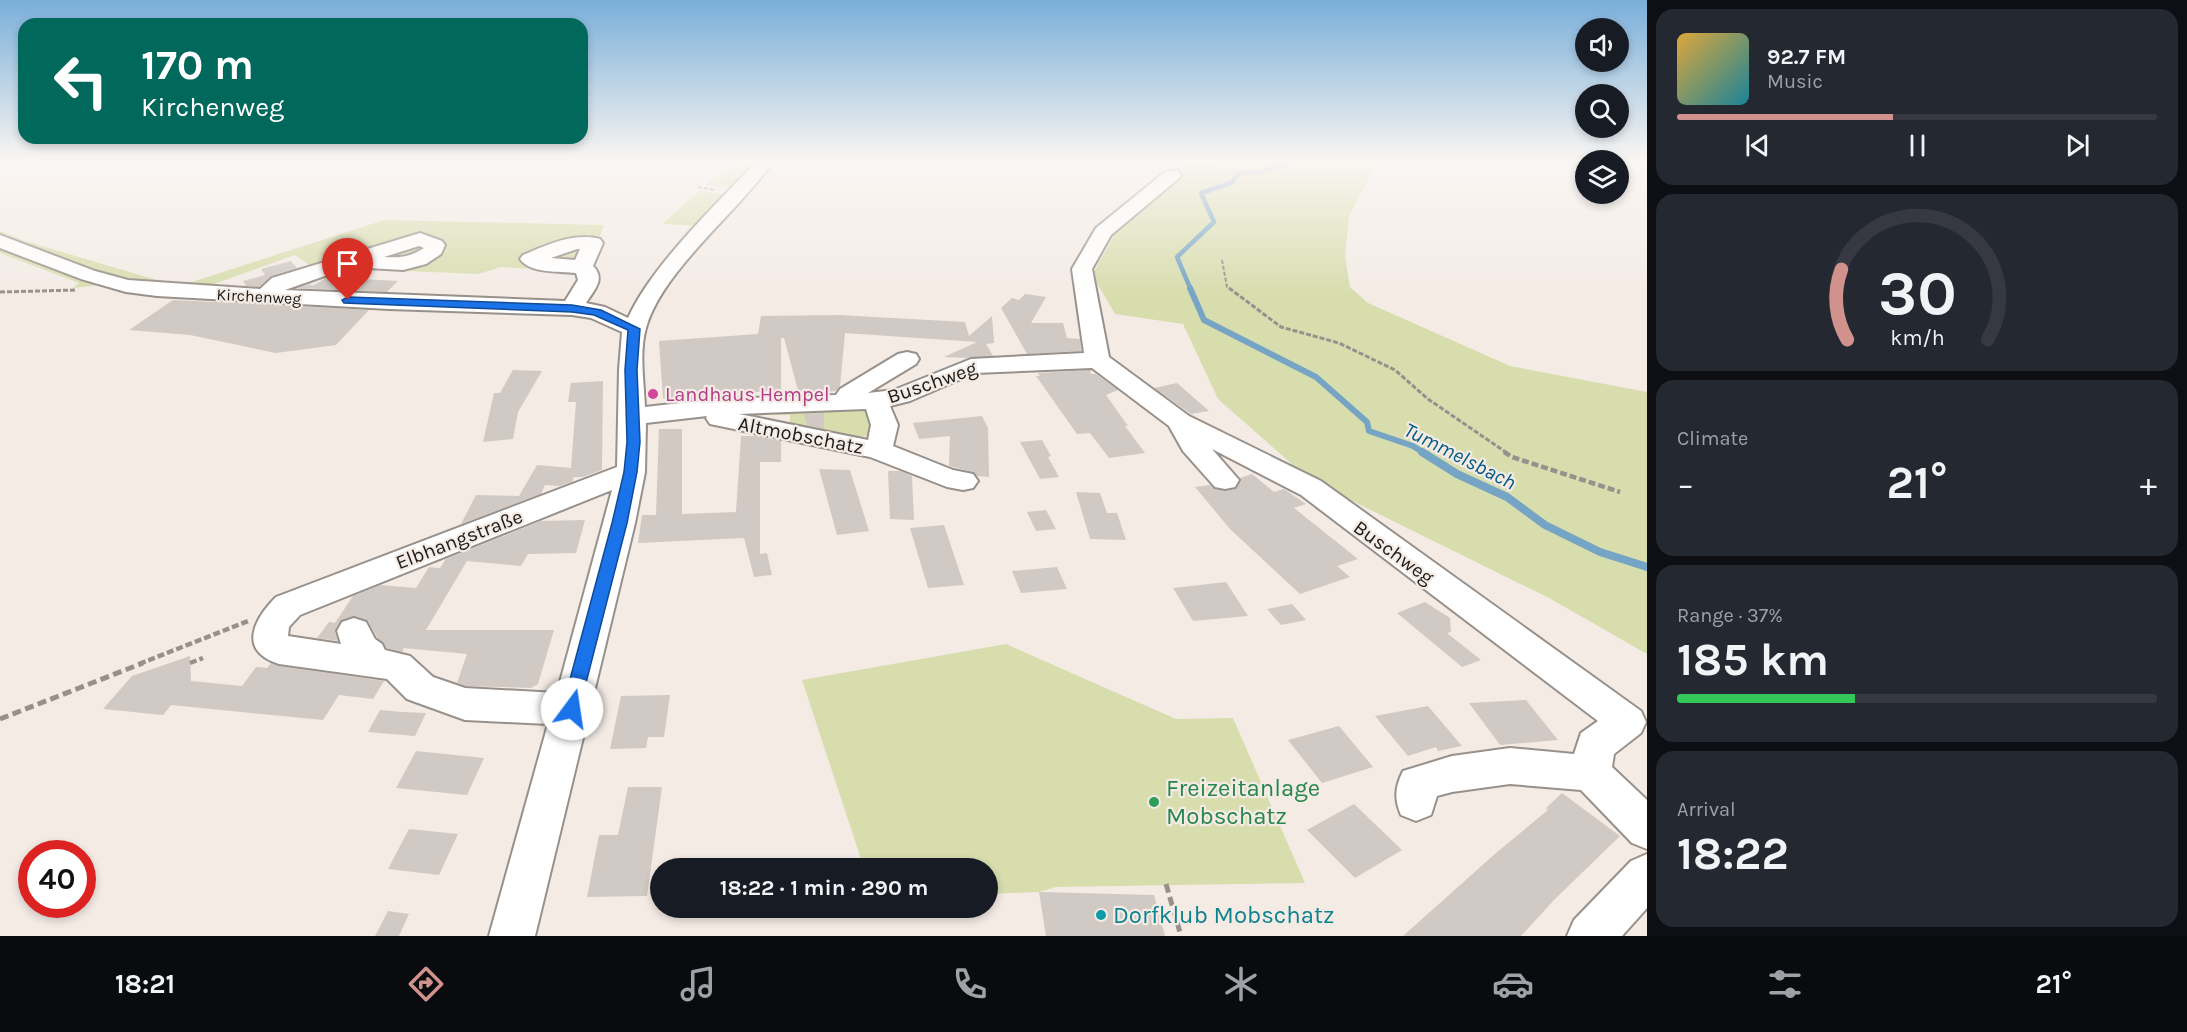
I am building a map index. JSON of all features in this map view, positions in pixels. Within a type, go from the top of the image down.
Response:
[{"type":"street","points":[[512,936],[620,523],[631,472],[633,416],[631,370],[634,329],[644,306],[668,271],[725,207]]},
{"type":"street","points":[[1097,360],[1082,269],[1103,232],[1135,207]]},
{"type":"street","name":"Kirchenweg","points":[[0,241],[88,275],[126,286],[265,296],[572,308],[597,312],[634,329]]},
{"type":"street","points":[[265,296],[280,283],[349,261]]},
{"type":"street","points":[[572,308],[588,280],[589,274],[582,267]]},
{"type":"street","name":"Kirchenweg","points":[[597,312],[644,306]]},
{"type":"street","points":[[848,402],[849,394],[908,359]]},
{"type":"street","name":"Buschweg","points":[[874,401],[901,396],[971,366],[1097,360],[1180,422],[1311,488],[1627,722],[1595,745],[1591,773]]},
{"type":"street","name":"Altmobschatz","points":[[633,416],[716,407],[874,401],[885,420],[886,430],[877,450]]},
{"type":"street","name":"Altmobschatz","points":[[690,411],[877,450],[947,478],[963,482]]},
{"type":"street","points":[[1180,422],[1193,445],[1226,480]]},
{"type":"street","name":"Elbhangstraße","points":[[288,606],[631,472]]},
{"type":"street","points":[[288,606],[275,619],[269,632],[270,641],[279,650],[365,650],[420,688],[465,704],[572,709]]},
{"type":"street","points":[[1416,802],[1417,784],[1452,774],[1509,766],[1591,773],[1647,829]]},
{"type":"street","points":[[1590,936],[1647,876]]},
{"type":"path","points":[[1222,260],[1227,287],[1281,327],[1339,343],[1395,370],[1428,399],[1512,457],[1620,492]]},
{"type":"path","points":[[0,292],[110,289],[126,286]]},
{"type":"path","points":[[0,718],[288,606]]},
{"type":"path","points":[[190,663],[203,658]]},
{"type":"path","points":[[1166,884],[1181,936]]},
{"type":"green space","points":[[681,207],[718,207],[701,226],[662,224]]},
{"type":"green space","points":[[1130,207],[1354,207],[1349,216],[1345,256],[1350,287],[1368,303],[1510,366],[1647,392],[1647,654],[1549,598],[1310,480],[1218,399],[1183,324],[1115,314],[1092,275]]},
{"type":"green space","points":[[384,220],[604,225],[587,272],[501,267],[478,274],[312,267],[295,255],[200,289],[138,283],[0,237],[0,231],[25,241],[170,284],[192,282]]},
{"type":"green space","points":[[0,247],[96,282],[98,285],[73,288],[79,283],[0,253]]},
{"type":"green space","points":[[860,407],[872,413],[872,434],[850,438],[825,435],[778,424],[790,423],[790,415],[761,415],[758,422],[729,411]]},
{"type":"green space","points":[[1006,644],[1176,719],[1233,718],[1305,883],[1056,887],[1039,892],[998,894],[998,858],[861,858],[802,680]]},
{"type":"building","points":[[291,261],[297,268],[271,276],[259,287],[246,286],[243,281],[265,275],[261,269]]},
{"type":"building","points":[[328,277],[398,281],[387,292],[297,288],[310,284],[312,286]]},
{"type":"building","points":[[1025,294],[1046,297],[1031,323],[1063,323],[1067,338],[1080,339],[1081,351],[1027,354],[1001,308],[1012,298],[1019,300]]},
{"type":"building","points":[[173,300],[369,310],[336,345],[276,353],[190,335],[129,330]]},
{"type":"building","points":[[839,315],[965,322],[969,336],[992,316],[994,343],[986,344],[993,356],[944,357],[977,342],[845,333],[840,386],[836,391],[799,394],[784,338],[781,338],[781,390],[672,402],[663,398],[659,341],[758,334],[761,316]]},
{"type":"building","points":[[513,370],[542,371],[518,412],[513,439],[483,442],[494,393],[500,393]]},
{"type":"building","points":[[1090,370],[1091,374],[1096,374],[1118,390],[1106,395],[1145,453],[1109,458],[1090,433],[1077,434],[1036,376],[1040,376],[1038,373]]},
{"type":"building","points":[[603,381],[602,470],[583,477],[574,477],[572,482],[560,486],[545,485],[541,494],[461,524],[476,495],[519,496],[537,465],[571,468],[576,402],[568,402],[571,383]]},
{"type":"building","points":[[1177,383],[1209,411],[1191,414],[1154,388]]},
{"type":"building","points":[[824,413],[824,429],[807,425],[804,414]]},
{"type":"building","points":[[982,416],[988,428],[989,477],[977,476],[973,472],[949,466],[950,436],[919,439],[913,423]]},
{"type":"building","points":[[659,429],[682,429],[682,514],[736,512],[741,436],[756,436],[781,441],[781,462],[760,462],[760,554],[767,553],[772,575],[754,577],[744,538],[638,543],[642,515],[656,515]]},
{"type":"building","points":[[1042,440],[1059,477],[1040,479],[1020,442]]},
{"type":"building","points":[[819,469],[850,470],[869,531],[837,535]]},
{"type":"building","points":[[888,471],[900,471],[912,476],[914,520],[890,519]]},
{"type":"building","points":[[1252,474],[1274,492],[1284,489],[1306,504],[1294,508],[1358,559],[1337,566],[1350,577],[1300,594],[1230,529],[1195,487],[1210,485],[1215,489],[1225,491],[1235,489],[1241,481],[1240,478]]},
{"type":"building","points":[[1076,492],[1100,493],[1107,513],[1117,513],[1126,540],[1090,539]]},
{"type":"building","points":[[1046,510],[1056,529],[1036,531],[1027,512]]},
{"type":"building","points":[[585,520],[576,553],[528,554],[521,566],[467,561],[426,630],[554,630],[538,684],[531,688],[465,686],[457,683],[467,654],[404,648],[402,652],[387,648],[377,637],[368,621],[355,616],[340,621],[335,632],[338,641],[317,638],[329,622],[335,623],[353,596],[380,585],[416,588],[429,567],[440,568],[446,559],[541,521]]},
{"type":"building","points":[[944,525],[964,585],[928,588],[910,528]]},
{"type":"building","points":[[1057,567],[1067,589],[1021,593],[1012,571]]},
{"type":"building","points":[[1226,582],[1248,616],[1193,621],[1173,588]]},
{"type":"building","points":[[1425,602],[1450,618],[1451,632],[1447,633],[1481,660],[1462,667],[1397,613]]},
{"type":"building","points":[[1292,604],[1306,620],[1281,625],[1267,609]]},
{"type":"building","points":[[190,656],[191,681],[242,686],[256,667],[267,668],[271,663],[384,681],[373,699],[339,695],[323,720],[171,705],[163,715],[103,709],[132,676]]},
{"type":"building","points":[[670,695],[664,737],[648,737],[646,748],[610,749],[621,696]]},
{"type":"building","points":[[1526,700],[1558,740],[1500,745],[1469,703]]},
{"type":"building","points":[[1428,706],[1462,746],[1438,751],[1436,747],[1408,756],[1375,716]]},
{"type":"building","points":[[380,710],[426,713],[415,736],[368,732]]},
{"type":"building","points":[[1339,726],[1373,767],[1322,783],[1288,740]]},
{"type":"building","points":[[416,751],[484,758],[467,795],[396,788]]},
{"type":"building","points":[[628,787],[662,787],[652,858],[650,858],[647,896],[587,897],[599,835],[618,835]]},
{"type":"building","points":[[1562,793],[1620,836],[1555,899],[1521,936],[1403,936],[1548,810],[1546,808]]},
{"type":"building","points":[[1354,804],[1402,850],[1355,878],[1307,830]]},
{"type":"building","points":[[409,829],[458,834],[439,875],[388,869]]},
{"type":"building","name":"Dorfklub Mobschatz","points":[[1039,892],[1154,895],[1165,936],[1046,936]]},
{"type":"building","points":[[388,911],[409,914],[399,936],[375,936]]},
{"type":"waterway","name":"Tummelsbach","points":[[1191,290],[1177,257],[1214,222],[1207,207]]},
{"type":"waterway","name":"Tummelsbach","points":[[1190,288],[1204,320],[1316,377],[1367,422],[1369,431],[1413,446],[1424,453]]},
{"type":"waterway","name":"Tummelsbach","points":[[1422,452],[1457,474],[1507,497],[1545,525],[1600,552],[1647,567]]},
{"type":"place","name":"Landhaus Hempel","points":[[653,394]]},
{"type":"place","name":"Freizeitanlage Mobschatz","points":[[1154,802]]},
{"type":"place","name":"Dorfklub Mobschatz","points":[[1101,915]]},
{"type":"route","points":[[348,300],[572,308],[597,312],[634,329],[631,370],[633,442],[631,472],[572,709]]}]
